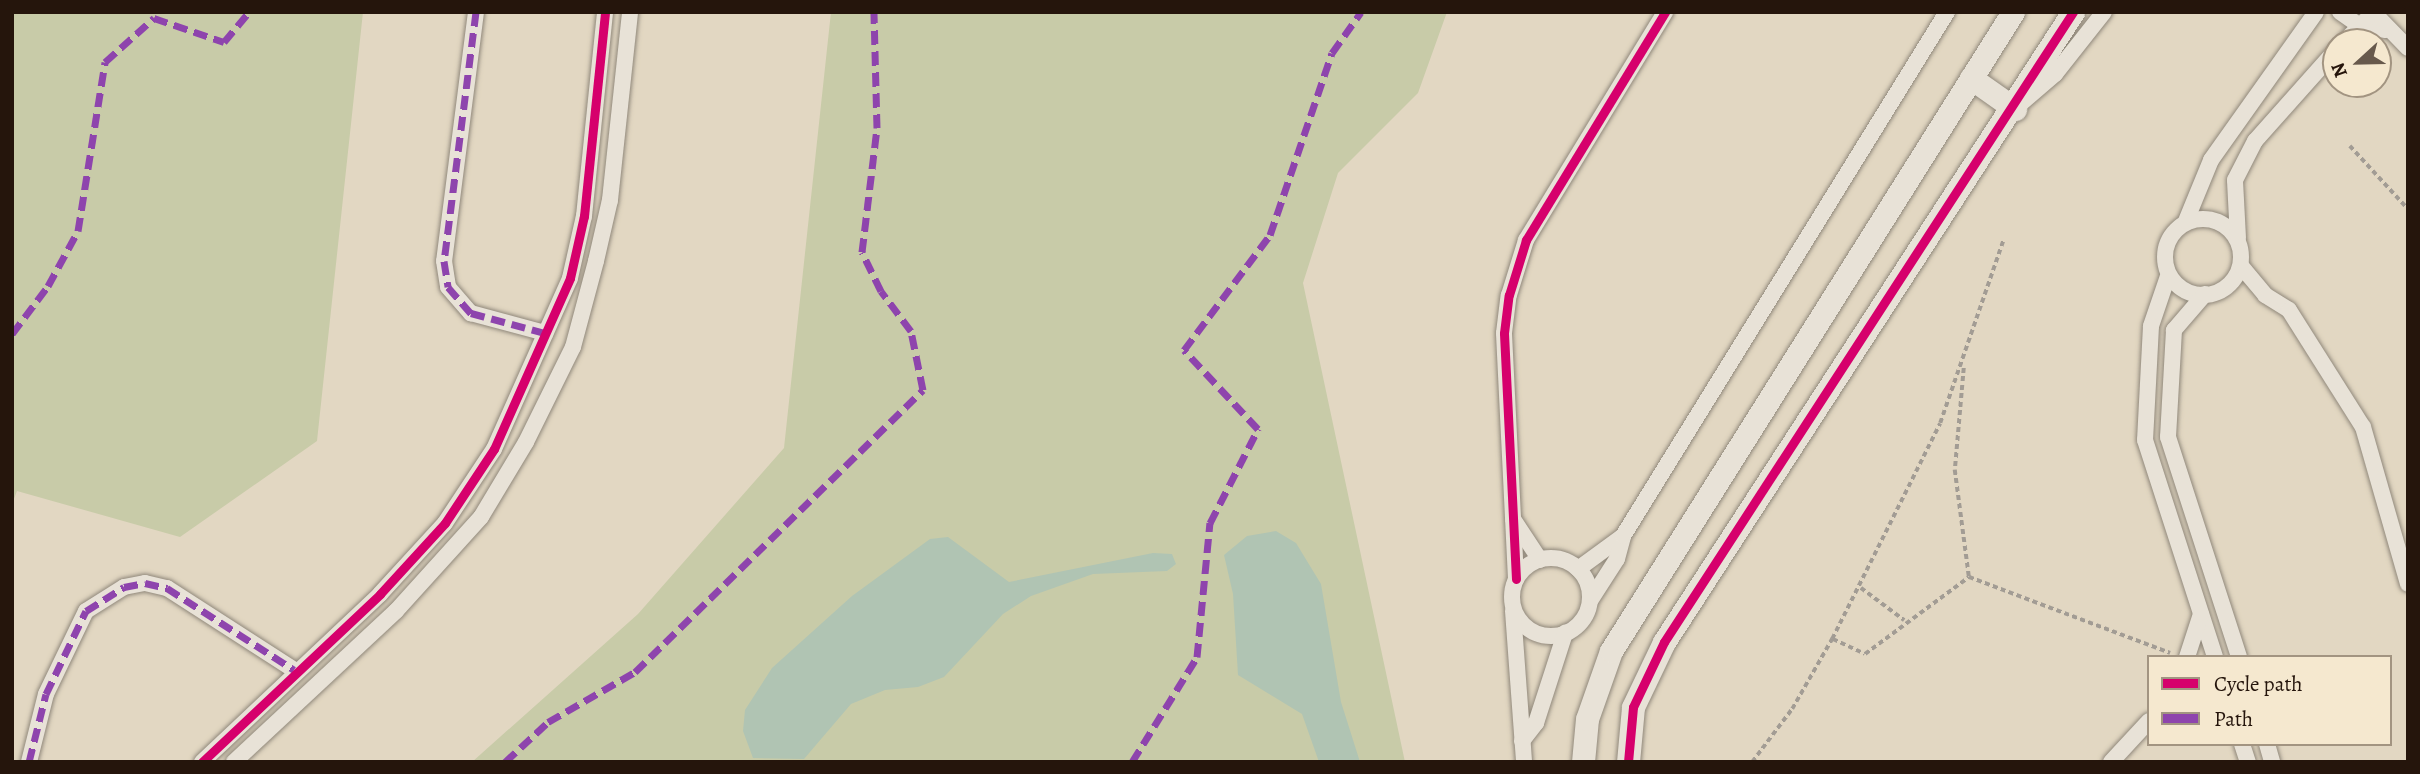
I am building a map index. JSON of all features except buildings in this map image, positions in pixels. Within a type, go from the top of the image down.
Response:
[{"type":"street","points":[[476,12],[444,261],[449,287],[471,313],[545,333]]},
{"type":"street","points":[[202,762],[294,670],[380,594],[444,523],[494,449],[570,278],[584,216],[605,12]]},
{"type":"street","points":[[234,762],[396,611],[481,517],[573,348],[610,200],[630,12]]},
{"type":"street","points":[[1524,762],[1512,602],[1517,579],[1504,334],[1526,240],[1665,12]]},
{"type":"street","points":[[1522,741],[1550,688],[1566,633],[1585,617],[1590,601],[1617,559],[1623,536],[1947,12]]},
{"type":"street","points":[[1583,762],[1587,719],[1611,651],[2013,12]]},
{"type":"street","points":[[1628,762],[1633,707],[1664,642],[2015,109],[2073,12]]},
{"type":"street","points":[[2015,109],[2055,74],[2104,12]]},
{"type":"street","points":[[2214,655],[2145,440],[2149,337],[2168,276],[2170,237],[2186,221],[2211,160],[2316,12]]},
{"type":"street","points":[[2340,12],[2360,26],[2373,28]]},
{"type":"street","points":[[2360,26],[2373,12],[2385,28]]},
{"type":"street","points":[[2392,35],[2408,48]]},
{"type":"street","points":[[2322,66],[2255,141],[2235,180],[2241,267],[2265,295],[2289,310],[2363,427],[2408,584]]},
{"type":"street","points":[[1971,78],[2015,109]]},
{"type":"street","points":[[2186,221],[2219,222],[2238,238]]},
{"type":"street","points":[[2238,655],[2168,437],[2174,330],[2205,294],[2228,287],[2241,267]]},
{"type":"street","points":[[2168,276],[2205,294]]},
{"type":"street","points":[[1513,519],[1540,560]]},
{"type":"street","points":[[1578,569],[1623,536]]},
{"type":"street","points":[[1517,579],[1540,560],[1556,558],[1578,569],[1590,601]]},
{"type":"street","points":[[29,762],[46,694],[86,611],[124,587],[145,583],[167,588],[294,670]]},
{"type":"street","points":[[380,594],[396,611]]},
{"type":"street","points":[[1512,602],[1531,630],[1566,633]]},
{"type":"street","points":[[2188,655],[2202,614]]},
{"type":"street","points":[[2111,762],[2147,723]]},
{"type":"path","points":[[2350,146],[2408,209]]},
{"type":"path","points":[[1752,762],[1792,709],[1861,587],[1965,361],[2003,242]]},
{"type":"path","points":[[1965,361],[1955,470],[1969,577]]},
{"type":"path","points":[[1832,639],[1865,654],[1904,620],[1969,577]]},
{"type":"path","points":[[1969,577],[2176,655]]},
{"type":"path","points":[[1861,587],[1904,620]]},
{"type":"shaded area","points":[[12,12],[363,12],[317,441],[180,537],[17,491],[12,504]]},
{"type":"shaded area","points":[[831,12],[1447,12],[1418,93],[1338,173],[1303,283],[1405,762],[472,762],[638,614],[784,448]]},
{"type":"shaded area","points":[[1276,531],[1296,543],[1321,584],[1341,702],[1360,762],[1319,762],[1302,714],[1238,675],[1233,594],[1224,555],[1247,536]]},
{"type":"shaded area","points":[[948,537],[1009,582],[1153,553],[1172,554],[1176,564],[1167,571],[1093,574],[1031,596],[1003,614],[944,677],[918,687],[885,690],[851,704],[804,759],[753,758],[743,731],[745,710],[772,668],[852,596],[930,539]]},
{"type":"marked path","points":[[12,334],[48,286],[78,231],[105,62],[154,18],[224,42],[249,12]]},
{"type":"marked path","points":[[476,12],[444,261],[448,287],[471,313],[545,333]]},
{"type":"marked path","points":[[505,762],[548,722],[635,672],[923,390],[911,331],[881,291],[862,252],[877,128],[874,12]]},
{"type":"marked path","points":[[1132,762],[1197,657],[1210,523],[1258,429],[1184,350],[1270,235],[1332,53],[1361,12]]},
{"type":"marked path","points":[[29,762],[46,694],[86,611],[124,587],[145,583],[167,588],[294,670]]},
{"type":"cycle path","points":[[202,762],[380,594],[445,523],[494,449],[570,278],[584,216],[605,12]]},
{"type":"cycle path","points":[[1516,579],[1504,333],[1509,295],[1526,240],[1665,12]]},
{"type":"cycle path","points":[[1628,762],[1633,707],[1664,642],[2073,12]]}]
